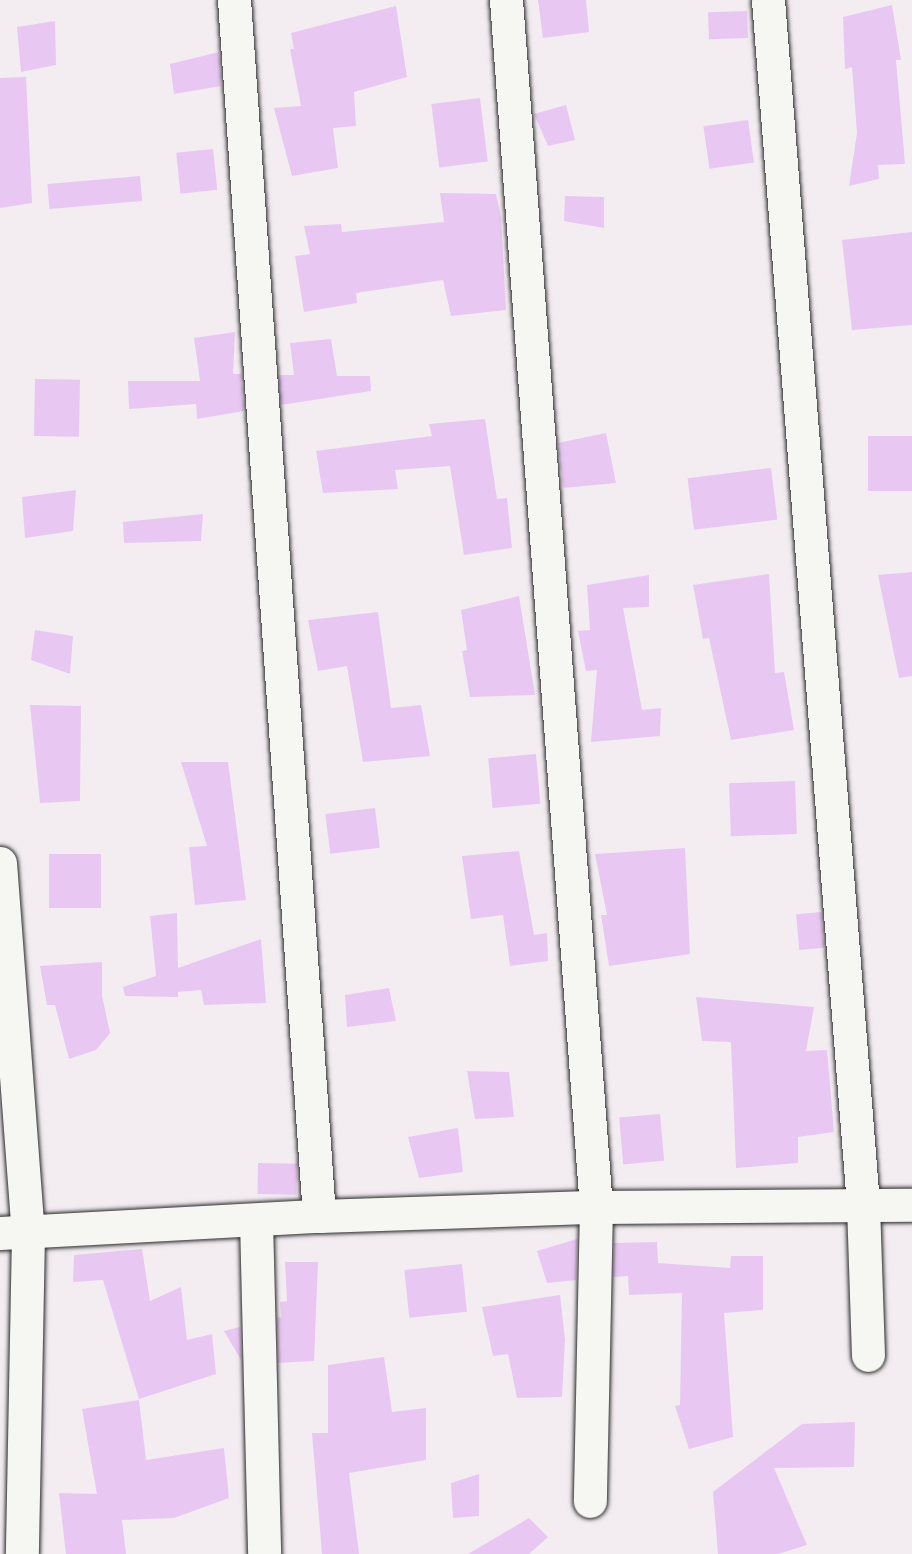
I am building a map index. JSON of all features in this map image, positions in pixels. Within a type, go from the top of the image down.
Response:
[{"type":"street","points":[[234,0],[319,1216]]},
{"type":"street","points":[[506,0],[596,1208],[590,1501]]},
{"type":"street","points":[[768,0],[863,1205],[868,1355]]},
{"type":"street","points":[[0,863],[14,1233],[22,1554]]},
{"type":"street","points":[[14,1233],[319,1216],[596,1208],[912,1205]]},
{"type":"street","points":[[256,1220],[264,1553]]},
{"type":"building","points":[[538,0],[586,0],[589,32],[543,38]]},
{"type":"building","points":[[892,5],[901,60],[896,60],[905,164],[878,165],[879,179],[849,186],[857,133],[852,67],[845,69],[843,17]]},
{"type":"building","points":[[396,6],[407,77],[354,92],[356,126],[333,128],[338,168],[292,176],[274,108],[301,106],[290,49],[294,49],[291,33]]},
{"type":"building","points":[[747,11],[748,38],[709,39],[708,12]]},
{"type":"building","points":[[55,21],[56,65],[21,72],[17,27]]},
{"type":"building","points":[[219,52],[221,86],[174,94],[170,64]]},
{"type":"building","points":[[26,77],[32,203],[0,208],[0,78]]},
{"type":"building","points":[[480,98],[488,162],[439,167],[431,104]]},
{"type":"building","points":[[566,105],[575,140],[548,146],[534,114]]},
{"type":"building","points":[[748,120],[754,163],[709,169],[703,126]]},
{"type":"building","points":[[213,149],[217,190],[180,194],[176,153]]},
{"type":"building","points":[[140,176],[142,201],[50,209],[47,184]]},
{"type":"building","points":[[440,193],[496,194],[501,217],[506,310],[451,316],[443,280],[356,293],[357,303],[304,312],[295,256],[310,254],[304,226],[341,224],[342,232],[444,222]]},
{"type":"building","points":[[565,196],[604,197],[604,228],[564,221]]},
{"type":"building","points":[[912,232],[912,325],[852,330],[842,240]]},
{"type":"building","points":[[235,332],[233,374],[241,374],[244,411],[197,419],[196,404],[129,409],[128,381],[200,381],[194,338]]},
{"type":"building","points":[[331,339],[337,376],[370,376],[371,391],[281,405],[279,375],[294,375],[290,343]]},
{"type":"building","points":[[35,379],[80,380],[79,437],[34,436]]},
{"type":"building","points":[[485,419],[497,499],[507,498],[512,548],[464,555],[450,466],[395,470],[398,489],[323,493],[316,451],[432,436],[429,424]]},
{"type":"building","points":[[606,433],[616,483],[563,488],[558,443]]},
{"type":"building","points":[[868,436],[912,436],[912,491],[868,491]]},
{"type":"building","points":[[771,468],[777,520],[694,530],[688,478]]},
{"type":"building","points":[[76,490],[73,531],[25,538],[22,497]]},
{"type":"building","points":[[203,514],[201,541],[124,543],[123,522]]},
{"type":"building","points":[[912,572],[912,676],[899,678],[878,575]]},
{"type":"building","points":[[769,574],[775,673],[784,672],[794,730],[731,740],[709,638],[703,639],[693,585]]},
{"type":"building","points":[[649,575],[649,607],[623,608],[642,710],[661,708],[660,736],[591,742],[597,670],[586,671],[578,631],[590,630],[587,585]]},
{"type":"building","points":[[519,596],[535,695],[470,697],[462,651],[467,650],[461,610]]},
{"type":"building","points":[[378,612],[391,708],[421,705],[430,756],[363,762],[347,666],[318,671],[308,620]]},
{"type":"building","points":[[35,630],[73,636],[70,674],[31,660]]},
{"type":"building","points":[[30,705],[81,706],[80,801],[40,803]]},
{"type":"building","points":[[536,754],[540,804],[493,808],[488,758]]},
{"type":"building","points":[[181,762],[228,762],[246,900],[195,905],[189,847],[207,846]]},
{"type":"building","points":[[795,781],[797,834],[731,836],[729,783]]},
{"type":"building","points":[[375,808],[380,848],[330,854],[325,814]]},
{"type":"building","points":[[685,848],[690,954],[609,966],[601,915],[607,915],[595,854]]},
{"type":"building","points":[[519,851],[534,935],[547,933],[548,961],[510,966],[503,915],[471,919],[462,856]]},
{"type":"building","points":[[49,854],[101,854],[101,908],[49,908]]},
{"type":"building","points":[[821,912],[824,948],[799,950],[796,914]]},
{"type":"building","points":[[177,913],[178,968],[261,939],[266,1003],[204,1005],[201,990],[178,992],[178,997],[125,996],[123,987],[156,976],[150,916]]},
{"type":"building","points":[[102,962],[102,996],[110,1033],[96,1050],[69,1059],[55,1005],[47,1005],[40,966]]},
{"type":"building","points":[[389,988],[396,1021],[347,1027],[345,995]]},
{"type":"building","points":[[696,997],[814,1007],[806,1051],[827,1050],[834,1132],[798,1137],[798,1163],[736,1168],[731,1042],[702,1041]]},
{"type":"building","points":[[467,1071],[509,1072],[514,1117],[475,1119]]},
{"type":"building","points":[[660,1114],[664,1161],[623,1164],[619,1118]]},
{"type":"building","points":[[458,1128],[463,1172],[419,1178],[408,1137]]},
{"type":"building","points":[[258,1163],[297,1164],[296,1195],[257,1194]]},
{"type":"building","points":[[577,1239],[576,1280],[547,1283],[537,1251]]},
{"type":"building","points":[[657,1242],[658,1263],[730,1268],[731,1256],[763,1256],[763,1310],[724,1313],[733,1437],[689,1449],[675,1406],[680,1405],[682,1293],[629,1295],[628,1276],[613,1277],[614,1243]]},
{"type":"building","points":[[142,1249],[150,1301],[181,1287],[187,1340],[212,1334],[216,1374],[139,1399],[103,1280],[73,1282],[74,1255]]},
{"type":"building","points":[[285,1262],[318,1262],[314,1361],[278,1363],[277,1318],[281,1317],[280,1302],[287,1301]]},
{"type":"building","points":[[462,1264],[467,1312],[409,1318],[404,1270]]},
{"type":"building","points":[[560,1295],[565,1339],[562,1397],[517,1398],[508,1354],[493,1356],[482,1307]]},
{"type":"building","points":[[240,1327],[241,1360],[224,1331]]},
{"type":"building","points":[[384,1357],[392,1412],[426,1408],[426,1460],[349,1473],[359,1554],[322,1554],[312,1433],[328,1433],[328,1365]]},
{"type":"building","points":[[139,1400],[146,1460],[224,1448],[229,1498],[174,1518],[122,1520],[126,1554],[66,1554],[59,1493],[97,1494],[82,1409]]},
{"type":"building","points":[[855,1422],[854,1467],[774,1468],[807,1545],[778,1554],[718,1554],[713,1492],[802,1424]]},
{"type":"building","points":[[479,1474],[479,1516],[453,1518],[451,1483]]},
{"type":"building","points":[[529,1518],[548,1537],[529,1554],[468,1554]]}]
